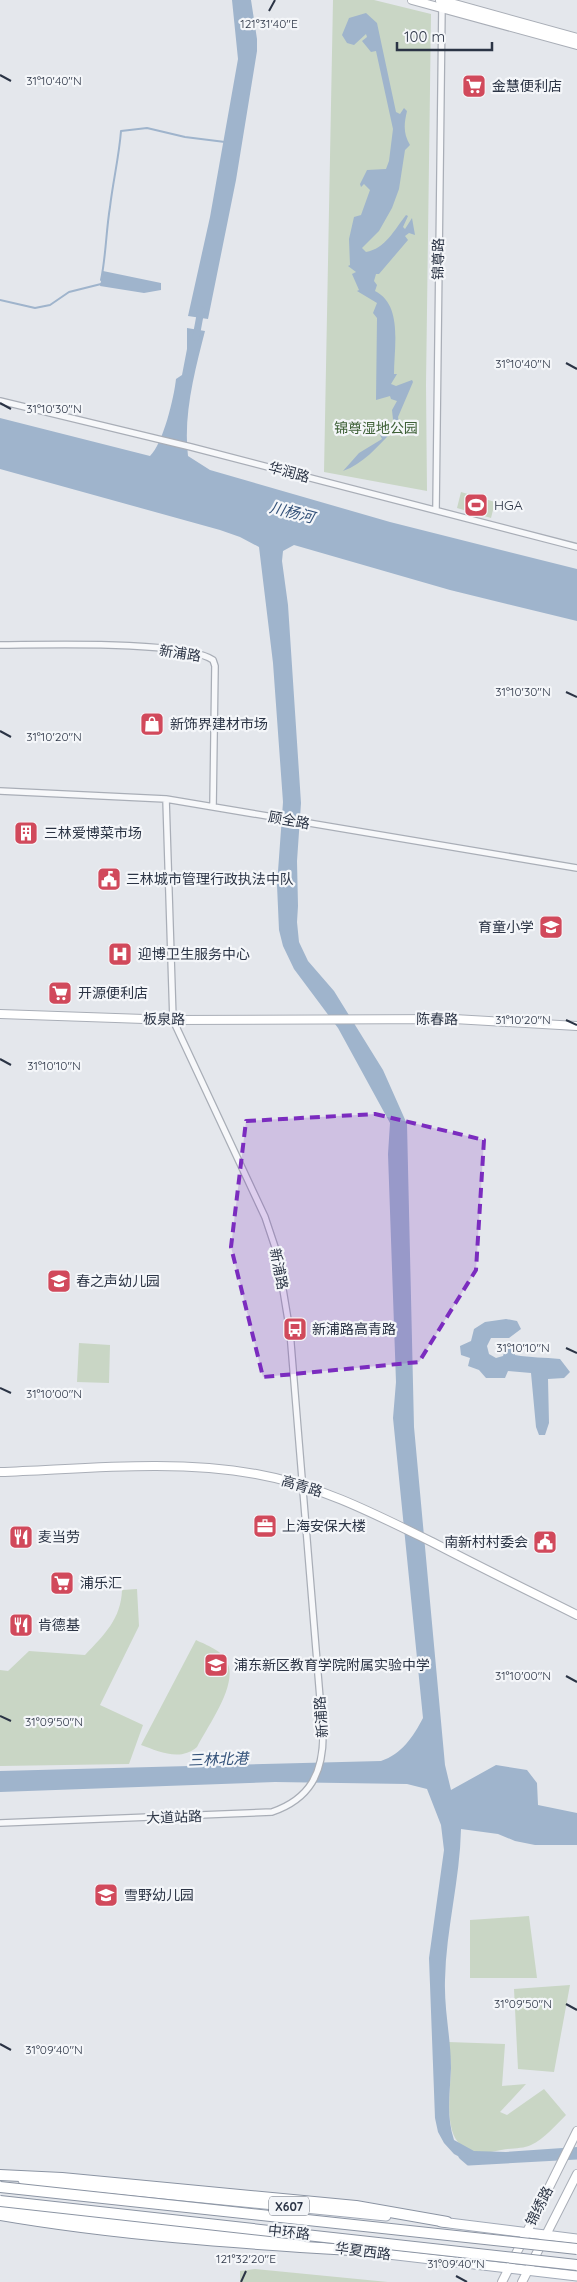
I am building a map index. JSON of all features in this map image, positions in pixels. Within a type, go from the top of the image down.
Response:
[{"type":"highway","points":[[0,2176],[62,2178],[356,2206],[447,2222]]},
{"type":"highway","name":"中环路","points":[[0,2187],[577,2249]]},
{"type":"highway","name":"中环路","points":[[0,2201],[577,2264]]},
{"type":"highway","points":[[0,2215],[48,2224],[274,2246],[352,2250]]},
{"type":"main road","points":[[412,0],[441,2],[577,38]]},
{"type":"main road","points":[[441,2],[577,45]]},
{"type":"main road","name":"板泉路","points":[[0,1014],[173,1020],[327,1019]]},
{"type":"main road","name":"陈春路","points":[[327,1019],[454,1019],[577,1026]]},
{"type":"main road","name":"高青路","points":[[0,1472],[187,1467],[251,1473],[302,1486],[350,1503],[577,1615]]},
{"type":"main road","name":"锦绣路","points":[[502,2282],[577,2131]]},
{"type":"main road","name":"锦绣路","points":[[522,2282],[577,2174]]},
{"type":"main road","name":"X607","points":[[0,2176],[447,2222],[577,2239]]},
{"type":"main road","name":"华夏西路","points":[[0,2210],[262,2237],[352,2250],[577,2276]]},
{"type":"street","name":"锦尊路","points":[[436,510],[441,2]]},
{"type":"street","name":"华润路","points":[[0,401],[191,446],[577,547]]},
{"type":"street","name":"新浦路","points":[[0,645],[130,646],[193,653],[213,660],[216,666],[213,807]]},
{"type":"street","name":"顾全路","points":[[0,791],[166,799],[577,868]]},
{"type":"street","name":"新浦路","points":[[166,799],[173,1020],[265,1217],[277,1252],[290,1332],[323,1735],[322,1760]]},
{"type":"street","name":"大道站路","points":[[0,1823],[261,1814],[289,1806],[301,1796],[311,1785],[322,1760]]},
{"type":"highlighted area","points":[[375,1114],[484,1140],[476,1270],[419,1362],[263,1377],[231,1247],[246,1121]]},
{"type":"green space","name":"锦尊湿地公园","points":[[333,0],[374,0],[431,14],[426,385],[427,491],[324,472]]},
{"type":"green space","name":"HGA","points":[[461,492],[495,502],[491,518],[457,508]]},
{"type":"green space","points":[[79,1343],[110,1345],[109,1383],[77,1382]]},
{"type":"green space","points":[[137,1589],[139,1626],[100,1705],[143,1725],[129,1764],[0,1766],[0,1670],[8,1671],[29,1651],[85,1655],[105,1633],[115,1618],[122,1590]]},
{"type":"green space","points":[[196,1640],[221,1654],[225,1658],[230,1671],[229,1682],[214,1717],[197,1747],[183,1754],[169,1754],[141,1745]]},
{"type":"green space","points":[[529,1916],[537,1978],[470,1978],[470,1920]]},
{"type":"green space","points":[[570,1985],[554,2072],[518,2069],[514,1989]]},
{"type":"green space","points":[[448,2042],[505,2044],[502,2086],[526,2084],[500,2112],[507,2115],[544,2089],[566,2115],[545,2136],[528,2146],[481,2152],[467,2149],[457,2142],[452,2130],[449,2101],[451,2066]]},
{"type":"green space","points":[[255,2269],[388,2282],[240,2282],[240,2271]]},
{"type":"water","points":[[232,0],[251,0],[257,51],[236,180],[208,319],[188,316],[210,217],[238,59]]},
{"type":"water","points":[[366,13],[377,23],[396,112],[400,114],[404,108],[407,111],[405,128],[410,145],[405,150],[399,189],[392,208],[379,231],[362,248],[366,252],[379,247],[389,238],[406,215],[408,216],[403,227],[405,229],[412,218],[415,235],[409,233],[405,236],[408,240],[379,274],[376,274],[374,281],[377,285],[375,291],[384,297],[390,306],[395,328],[394,374],[397,374],[391,384],[396,386],[412,380],[413,382],[398,417],[399,423],[404,429],[403,432],[391,433],[363,460],[343,471],[359,453],[382,439],[380,435],[385,430],[385,427],[394,429],[392,410],[397,401],[391,399],[390,396],[376,400],[377,318],[373,313],[377,303],[357,291],[359,290],[352,274],[356,272],[348,266],[350,265],[349,239],[354,217],[361,215],[370,190],[364,184],[361,187],[360,184],[367,170],[386,169],[389,161],[393,129],[376,51],[371,52],[362,41],[367,37],[366,34],[354,45],[347,43],[342,35],[349,18]]},
{"type":"water","points":[[103,271],[161,283],[161,290],[144,293],[100,286]]},
{"type":"water","name":"川杨河","points":[[187,328],[205,331],[194,377],[189,409],[187,425],[188,456],[210,470],[390,522],[577,569],[577,621],[450,590],[294,545],[283,551],[282,561],[288,605],[301,803],[297,861],[297,922],[299,942],[308,961],[334,991],[383,1070],[407,1124],[414,1427],[445,1765],[451,1790],[496,1765],[527,1770],[537,1783],[538,1805],[577,1813],[577,1845],[535,1845],[515,1841],[498,1834],[461,1829],[445,1980],[451,2057],[450,2122],[454,2140],[474,2151],[506,2152],[577,2147],[577,2156],[469,2162],[454,2154],[444,2143],[438,2132],[435,2118],[429,1958],[444,1850],[441,1825],[427,1789],[407,1784],[275,1782],[0,1792],[0,1771],[381,1761],[395,1754],[406,1744],[423,1718],[393,1418],[396,1382],[388,1154],[390,1123],[338,1028],[294,969],[283,946],[279,930],[277,885],[283,802],[273,663],[259,547],[240,537],[220,530],[0,469],[0,418],[150,456],[155,450],[163,431],[176,379],[182,375],[187,349]]},
{"type":"water","points":[[506,1319],[517,1321],[521,1329],[509,1338],[491,1338],[487,1346],[489,1354],[496,1358],[503,1356],[507,1343],[512,1342],[515,1355],[560,1359],[570,1372],[564,1378],[548,1379],[549,1423],[545,1435],[539,1435],[536,1427],[531,1373],[508,1371],[505,1378],[486,1378],[479,1370],[468,1366],[470,1358],[461,1355],[460,1346],[471,1341],[474,1329],[485,1322]]},
{"type":"waterway","points":[[101,280],[121,131],[147,128],[185,137],[225,142]]},
{"type":"waterway","points":[[0,300],[35,308],[50,305],[69,292],[101,284]]},
{"type":"waterway","points":[[196,337],[201,310]]},
{"type":"waterway","points":[[462,2156],[469,2162],[577,2156]]},
{"type":"place","name":"金慧便利店","points":[[474,86]]},
{"type":"place","name":"HGA","points":[[476,505]]},
{"type":"place","name":"新饰界建材市场","points":[[152,724]]},
{"type":"place","name":"三林爱博菜市场","points":[[26,833]]},
{"type":"place","name":"三林城市管理行政执法中队","points":[[109,879]]},
{"type":"place","name":"育童小学","points":[[551,927]]},
{"type":"place","name":"迎博卫生服务中心","points":[[120,954]]},
{"type":"place","name":"开源便利店","points":[[60,993]]},
{"type":"place","name":"春之声幼儿园","points":[[59,1281]]},
{"type":"place","name":"新浦路高青路","points":[[295,1329]]},
{"type":"place","name":"上海安保大楼","points":[[265,1526]]},
{"type":"place","name":"麦当劳","points":[[21,1537]]},
{"type":"place","name":"南新村村委会","points":[[545,1542]]},
{"type":"place","name":"浦乐汇","points":[[62,1583]]},
{"type":"place","name":"肯德基","points":[[21,1625]]},
{"type":"place","name":"浦东新区教育学院附属实验中学","points":[[216,1665]]},
{"type":"place","name":"雪野幼儿园","points":[[106,1895]]},
{"type":"water label","name":"三林北港","points":[[218,1759]]}]
